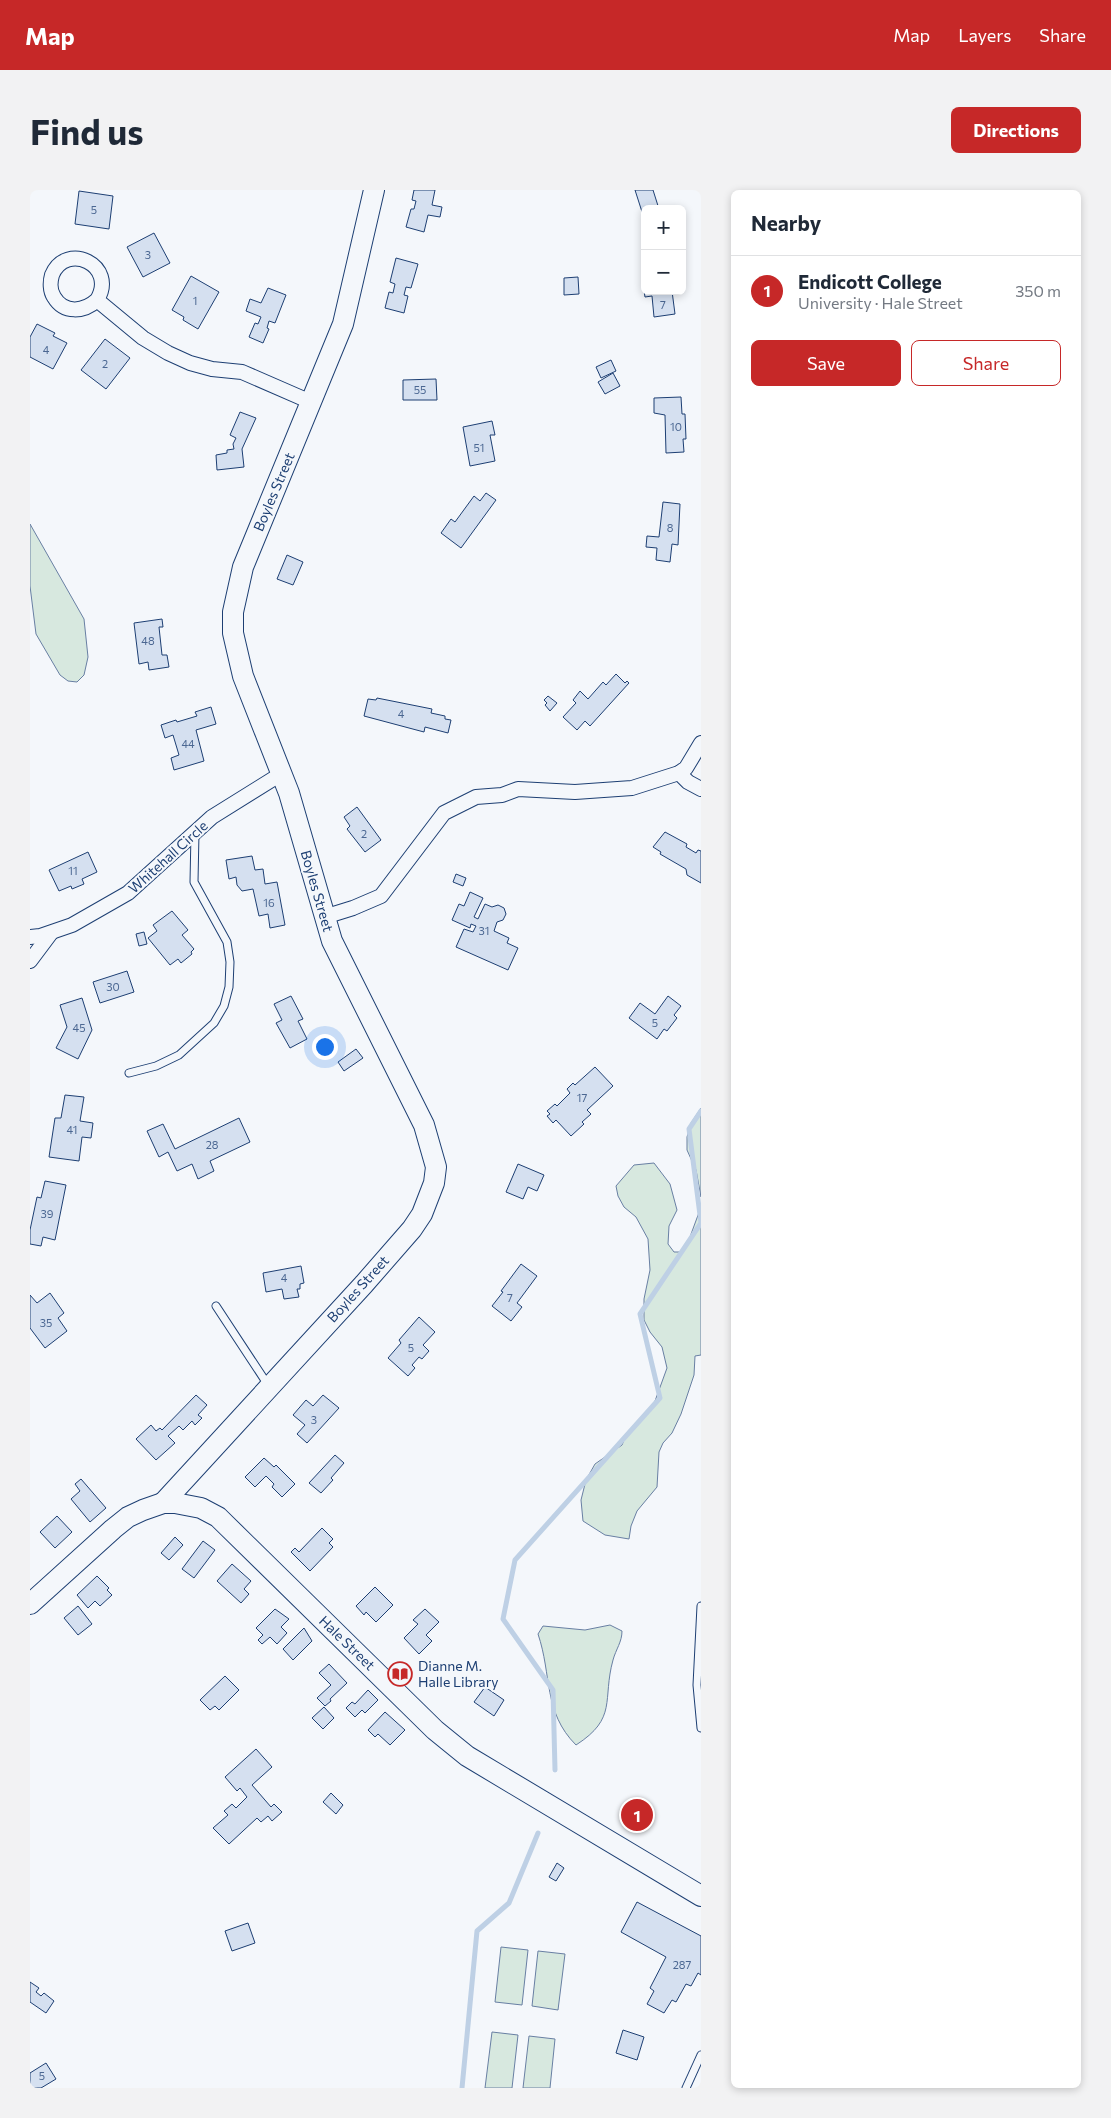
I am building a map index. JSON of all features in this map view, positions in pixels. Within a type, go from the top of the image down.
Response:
[{"type":"street","name":"Boyles Street","points":[[163,1503],[412,1229],[428,1201],[435,1175],[436,1167],[424,1125],[332,941],[289,793],[243,676],[233,633],[233,612],[243,567],[343,324],[374,190]]},
{"type":"street","points":[[96,300],[143,338],[168,353],[190,363],[205,367],[242,372],[311,402]]},
{"type":"street","points":[[324,917],[353,908],[381,896],[444,813],[476,797],[502,795],[518,789],[575,792],[623,789],[649,784],[679,773],[686,768],[701,743]]},
{"type":"street","points":[[679,773],[688,782],[701,789]]},
{"type":"street","name":"Whitehall Circle","points":[[30,937],[72,926],[128,894],[212,817],[281,774]]},
{"type":"street","points":[[30,961],[51,932]]},
{"type":"street","name":"Hale Street","points":[[30,1604],[128,1517],[163,1503],[201,1508],[218,1517],[435,1730],[467,1756],[701,1896]]},
{"type":"lane","points":[[129,1073],[156,1066],[179,1055],[214,1023],[224,1006],[230,962],[227,942],[194,882],[195,833]]},
{"type":"lane","points":[[216,1306],[269,1387]]},
{"type":"lane","points":[[701,1606],[697,1685],[701,1728]]},
{"type":"lane","points":[[686,2088],[701,2055]]},
{"type":"shaded area","points":[[30,524],[84,619],[88,657],[84,675],[77,682],[68,681],[60,675],[36,634],[30,586]]},
{"type":"shaded area","points":[[701,1108],[701,1197],[696,1170],[687,1150],[687,1137],[691,1123]]},
{"type":"shaded area","points":[[654,1163],[670,1184],[677,1210],[669,1226],[668,1244],[674,1252],[682,1252],[687,1245],[701,1207],[701,1355],[695,1356],[694,1375],[681,1414],[672,1433],[663,1443],[659,1452],[657,1487],[637,1511],[631,1526],[629,1539],[605,1535],[583,1521],[581,1500],[586,1480],[595,1464],[622,1445],[627,1433],[637,1424],[655,1401],[667,1368],[662,1347],[650,1332],[644,1320],[644,1299],[650,1270],[648,1239],[636,1217],[624,1207],[618,1196],[616,1186],[634,1165]]},
{"type":"shaded area","points":[[610,1625],[622,1631],[610,1674],[606,1707],[598,1726],[576,1745],[565,1732],[553,1706],[538,1634],[543,1626],[585,1630]]},
{"type":"shaded area","points":[[501,1947],[528,1950],[522,2005],[495,2002]]},
{"type":"shaded area","points":[[538,1951],[565,1954],[558,2010],[532,2006]]},
{"type":"shaded area","points":[[492,2032],[518,2035],[512,2088],[485,2088]]},
{"type":"shaded area","points":[[529,2036],[555,2039],[550,2088],[523,2088]]},
{"type":"building","points":[[414,190],[435,190],[432,205],[442,207],[440,217],[428,215],[424,232],[406,227],[411,209],[414,209],[416,201],[412,200]]},
{"type":"building","points":[[635,190],[653,190],[658,205],[641,205],[641,209]]},
{"type":"building","points":[[79,191],[113,196],[109,229],[75,224]]},
{"type":"building","points":[[154,233],[170,263],[143,277],[127,247]]},
{"type":"building","points":[[396,258],[418,264],[411,288],[406,287],[404,295],[408,296],[404,313],[385,308],[389,292],[393,293],[395,284],[390,282]]},
{"type":"building","points":[[191,276],[219,292],[198,329],[183,320],[184,317],[172,310]]},
{"type":"building","points":[[578,277],[579,294],[564,295],[564,278]]},
{"type":"building","points":[[268,288],[286,295],[275,323],[269,321],[267,328],[269,329],[263,343],[249,337],[255,323],[258,324],[261,317],[246,311],[250,299],[261,303]]},
{"type":"building","points":[[645,295],[673,295],[675,314],[654,317],[652,296],[645,297]]},
{"type":"building","points":[[37,324],[55,333],[53,336],[67,343],[53,369],[30,357],[30,337]]},
{"type":"building","points":[[105,339],[130,358],[106,389],[81,370]]},
{"type":"building","points":[[611,360],[616,371],[601,378],[596,367]]},
{"type":"building","points":[[613,373],[620,386],[605,394],[598,382]]},
{"type":"building","points":[[436,379],[437,400],[403,400],[403,380]]},
{"type":"building","points":[[681,397],[682,414],[685,414],[686,439],[683,439],[684,452],[666,453],[665,415],[654,413],[654,398]]},
{"type":"building","points":[[240,412],[256,418],[242,449],[244,467],[217,470],[216,455],[227,453],[227,450],[234,449],[233,444],[236,438],[230,435]]},
{"type":"building","points":[[492,421],[495,435],[490,435],[495,461],[470,466],[463,427]]},
{"type":"building","points":[[486,493],[496,500],[461,548],[441,533],[451,519],[455,522],[474,496],[480,501]]},
{"type":"building","points":[[663,502],[680,504],[678,545],[672,544],[670,562],[656,560],[657,548],[646,547],[647,536],[659,537]]},
{"type":"building","points":[[287,555],[303,562],[293,585],[277,579]]},
{"type":"building","points":[[162,619],[163,627],[159,627],[162,655],[167,655],[169,667],[149,670],[148,662],[139,664],[134,623]]},
{"type":"building","points":[[616,674],[625,683],[627,681],[629,683],[590,726],[585,721],[577,730],[563,717],[576,703],[573,700],[580,691],[588,699],[603,682],[606,685]]},
{"type":"building","points":[[548,696],[557,703],[550,711],[545,705],[547,703],[544,700]]},
{"type":"building","points":[[377,698],[432,709],[431,713],[445,716],[445,719],[451,720],[448,733],[425,727],[424,732],[364,716],[368,699],[376,700]]},
{"type":"building","points":[[211,707],[216,724],[196,730],[204,761],[174,770],[171,758],[179,755],[173,735],[165,738],[161,725],[197,716],[195,712]]},
{"type":"building","points":[[357,807],[381,840],[365,852],[347,829],[350,826],[344,817]]},
{"type":"building","points":[[665,832],[687,844],[686,847],[696,853],[698,850],[701,851],[701,883],[687,875],[686,869],[660,854],[661,852],[653,847]]},
{"type":"building","points":[[88,852],[97,872],[82,879],[84,884],[72,889],[71,886],[59,891],[49,870]]},
{"type":"building","points":[[252,856],[255,870],[263,869],[265,884],[277,882],[285,925],[270,928],[268,914],[259,916],[253,889],[242,891],[237,885],[236,877],[229,879],[226,860]]},
{"type":"building","points":[[456,874],[466,878],[463,886],[453,882]]},
{"type":"building","points":[[470,892],[483,898],[474,917],[478,919],[485,904],[492,907],[498,905],[504,908],[506,914],[503,920],[497,922],[494,931],[509,938],[507,943],[518,948],[508,970],[456,947],[464,929],[473,932],[476,926],[471,924],[470,928],[452,920],[459,904],[464,906]]},
{"type":"building","points":[[172,911],[188,930],[182,935],[194,949],[191,952],[192,954],[181,963],[178,959],[170,965],[148,938],[157,931],[153,925]]},
{"type":"building","points":[[144,932],[147,944],[139,946],[136,934]]},
{"type":"building","points":[[127,971],[134,992],[100,1003],[93,982]]},
{"type":"building","points":[[291,996],[303,1019],[298,1021],[307,1039],[290,1048],[276,1023],[282,1020],[274,1004]]},
{"type":"building","points":[[668,996],[681,1006],[674,1015],[677,1018],[667,1031],[664,1029],[657,1039],[629,1018],[640,1003],[655,1014]]},
{"type":"building","points":[[82,998],[92,1030],[78,1059],[56,1048],[67,1027],[60,1005]]},
{"type":"building","points":[[356,1049],[363,1058],[344,1071],[338,1062]]},
{"type":"building","points":[[595,1067],[613,1086],[587,1110],[591,1114],[582,1122],[584,1124],[571,1136],[556,1120],[553,1123],[547,1116],[550,1114],[547,1111],[555,1104],[557,1106],[570,1093],[567,1089],[573,1083],[575,1085]]},
{"type":"building","points":[[65,1095],[84,1097],[80,1121],[93,1123],[91,1138],[82,1137],[79,1161],[49,1157],[55,1118],[61,1118]]},
{"type":"building","points":[[239,1118],[250,1142],[210,1161],[214,1171],[198,1179],[192,1164],[177,1171],[168,1152],[159,1157],[147,1131],[163,1124],[175,1149]]},
{"type":"building","points":[[518,1164],[544,1175],[537,1191],[528,1187],[523,1199],[506,1192]]},
{"type":"building","points":[[45,1181],[66,1185],[55,1240],[43,1237],[41,1246],[30,1244],[30,1230],[37,1197],[41,1198]]},
{"type":"building","points":[[521,1264],[537,1276],[517,1303],[522,1307],[511,1321],[492,1306]]},
{"type":"building","points":[[301,1266],[304,1283],[300,1284],[300,1289],[297,1289],[299,1297],[284,1299],[282,1289],[266,1292],[263,1273]]},
{"type":"building","points":[[50,1293],[64,1313],[58,1318],[67,1331],[45,1348],[30,1328],[30,1295],[37,1303]]},
{"type":"building","points":[[419,1317],[435,1332],[423,1345],[429,1351],[422,1359],[419,1357],[412,1365],[415,1368],[408,1376],[388,1358],[401,1343],[399,1340]]},
{"type":"building","points":[[196,1395],[207,1405],[198,1415],[202,1418],[195,1425],[192,1421],[183,1430],[179,1426],[168,1436],[175,1443],[156,1460],[136,1439],[151,1425],[156,1431],[160,1428],[162,1430]]},
{"type":"building","points":[[323,1395],[339,1408],[307,1443],[297,1434],[305,1425],[293,1415],[306,1400],[313,1406]]},
{"type":"building","points":[[335,1455],[344,1463],[331,1478],[333,1480],[321,1493],[309,1483]]},
{"type":"building","points":[[264,1458],[274,1467],[276,1465],[295,1484],[282,1497],[272,1487],[274,1484],[266,1476],[255,1487],[245,1477]]},
{"type":"building","points":[[81,1479],[106,1508],[90,1522],[71,1499],[80,1491],[75,1484]]},
{"type":"building","points":[[57,1516],[72,1532],[55,1548],[40,1532]]},
{"type":"building","points":[[322,1528],[333,1539],[329,1543],[333,1547],[310,1571],[291,1552],[295,1548],[299,1552]]},
{"type":"building","points":[[175,1537],[183,1545],[169,1560],[161,1553]]},
{"type":"building","points":[[203,1541],[215,1550],[194,1578],[182,1569]]},
{"type":"building","points":[[232,1564],[251,1581],[244,1589],[249,1594],[241,1603],[217,1581]]},
{"type":"building","points":[[97,1576],[109,1588],[107,1590],[112,1595],[100,1606],[95,1601],[88,1608],[77,1595]]},
{"type":"building","points":[[375,1587],[393,1605],[376,1622],[366,1612],[364,1615],[356,1606]]},
{"type":"building","points":[[78,1606],[92,1624],[78,1635],[64,1618]]},
{"type":"building","points":[[275,1609],[289,1619],[281,1627],[287,1633],[277,1644],[270,1637],[262,1644],[258,1640],[263,1635],[256,1628]]},
{"type":"building","points":[[425,1609],[439,1622],[426,1635],[432,1641],[419,1654],[404,1638],[418,1624],[413,1620]]},
{"type":"building","points":[[304,1628],[312,1641],[293,1660],[283,1649]]},
{"type":"building","points":[[329,1664],[347,1683],[325,1706],[317,1698],[331,1685],[319,1673]]},
{"type":"building","points":[[225,1676],[239,1690],[219,1710],[215,1706],[210,1710],[200,1700]]},
{"type":"building","points":[[485,1687],[504,1700],[494,1716],[474,1702]]},
{"type":"building","points":[[368,1690],[378,1700],[365,1713],[362,1710],[355,1717],[346,1708],[352,1702],[355,1704]]},
{"type":"building","points":[[324,1707],[334,1718],[323,1729],[312,1718]]},
{"type":"building","points":[[385,1712],[405,1730],[390,1745],[378,1734],[375,1737],[368,1730]]},
{"type":"building","points":[[256,1749],[272,1767],[252,1785],[271,1807],[274,1804],[282,1812],[272,1821],[268,1816],[261,1822],[257,1818],[229,1844],[213,1828],[228,1815],[224,1811],[232,1804],[236,1808],[247,1797],[240,1788],[237,1791],[225,1777]]},
{"type":"building","points":[[331,1793],[343,1805],[336,1814],[323,1802]]},
{"type":"building","points":[[557,1863],[564,1868],[556,1881],[549,1877]]},
{"type":"building","points":[[637,1902],[701,1936],[701,1975],[698,1973],[691,1986],[686,1984],[676,2002],[672,2000],[664,2013],[647,2004],[654,1991],[650,1988],[666,1957],[621,1932]]},
{"type":"building","points":[[248,1923],[255,1943],[232,1951],[225,1931]]},
{"type":"building","points":[[30,1982],[39,1988],[36,1992],[41,1996],[44,1993],[54,2001],[46,2013],[30,2002]]},
{"type":"building","points":[[623,2030],[644,2037],[637,2060],[616,2053]]},
{"type":"building","points":[[46,2063],[56,2079],[41,2088],[30,2088],[30,2073]]},
{"type":"waterway","points":[[555,1770],[553,1690],[503,1619],[515,1560],[660,1398],[640,1314],[701,1223],[689,1129],[701,1111]]},
{"type":"waterway","points":[[462,2088],[477,1931],[509,1903],[538,1833]]},
{"type":"place","name":"Dianne M. Halle Library","points":[[400,1674]]},
{"type":"place","name":"Endicott College","points":[[637,1815]]}]
